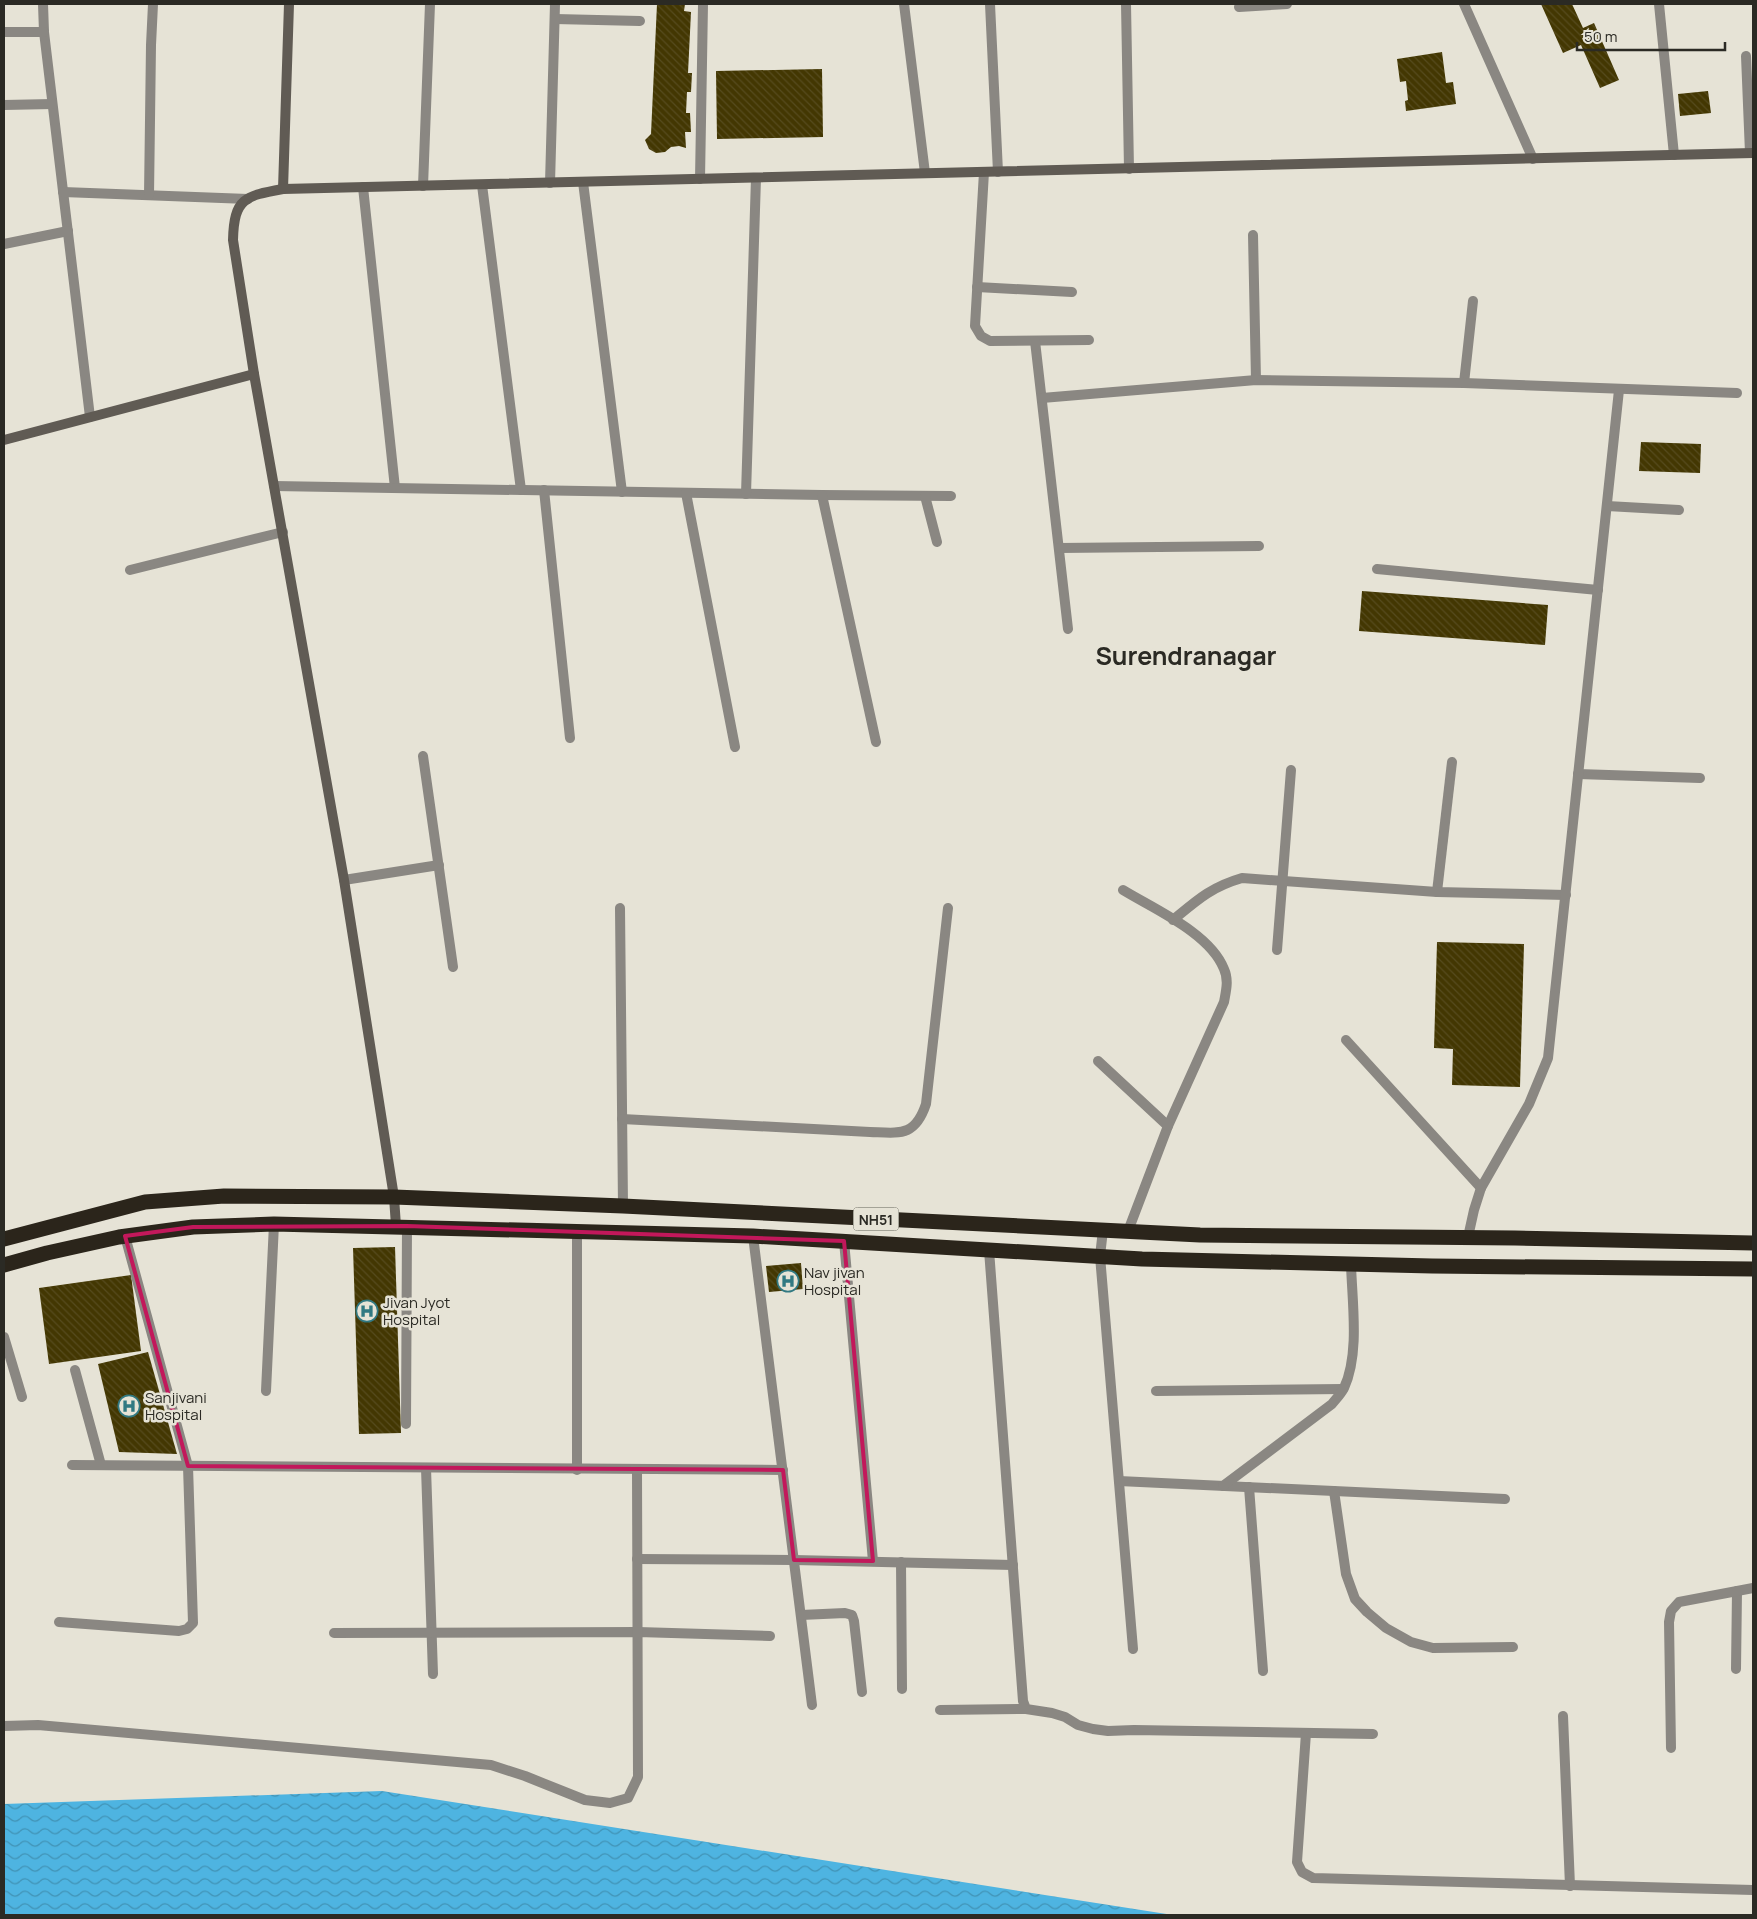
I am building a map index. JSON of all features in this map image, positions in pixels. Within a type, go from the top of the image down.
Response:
[{"type":"highway","name":"NH51","points":[[4,1239],[145,1202],[224,1196],[394,1197],[623,1206],[1200,1235],[1468,1237],[1753,1243]]},
{"type":"highway","name":"NH51","points":[[4,1265],[47,1253],[125,1236],[193,1227],[274,1224],[753,1236],[1142,1259],[1351,1264],[1753,1268]]},
{"type":"street","points":[[43,4],[44,32],[52,104],[90,417]]},
{"type":"street","points":[[149,195],[153,4]]},
{"type":"street","points":[[282,189],[289,4]]},
{"type":"street","points":[[423,186],[430,4]]},
{"type":"street","points":[[550,183],[555,4]]},
{"type":"street","points":[[700,179],[703,4]]},
{"type":"street","points":[[904,4],[925,174]]},
{"type":"street","points":[[990,4],[998,172]]},
{"type":"street","points":[[1126,4],[1129,169]]},
{"type":"street","points":[[1239,7],[1287,4]]},
{"type":"street","points":[[1464,4],[1533,159]]},
{"type":"street","points":[[1660,4],[1674,155]]},
{"type":"street","points":[[555,19],[640,21]]},
{"type":"street","points":[[4,32],[44,32]]},
{"type":"street","points":[[406,1424],[402,1226],[394,1197],[344,880],[254,374],[233,240],[233,222],[238,206],[254,194],[282,189],[1752,153],[1746,56]]},
{"type":"street","points":[[4,105],[52,104]]},
{"type":"street","points":[[984,172],[975,326],[981,336],[990,341],[1089,340]]},
{"type":"street","points":[[746,494],[756,178]]},
{"type":"street","points":[[583,182],[622,492]]},
{"type":"street","points":[[482,185],[521,490]]},
{"type":"street","points":[[363,188],[395,488]]},
{"type":"street","points":[[63,192],[248,199]]},
{"type":"street","points":[[4,244],[68,231]]},
{"type":"street","points":[[1253,235],[1256,380]]},
{"type":"street","points":[[976,288],[1072,292]]},
{"type":"street","points":[[1464,383],[1473,301]]},
{"type":"street","points":[[1035,340],[1068,629]]},
{"type":"street","points":[[4,440],[254,374]]},
{"type":"street","points":[[1042,398],[1256,380],[1464,383],[1737,393]]},
{"type":"street","points":[[1468,1237],[1481,1188],[1529,1104],[1548,1058],[1619,390]]},
{"type":"street","points":[[274,486],[822,496],[951,496]]},
{"type":"street","points":[[544,490],[570,738]]},
{"type":"street","points":[[686,493],[735,747]]},
{"type":"street","points":[[822,496],[876,742]]},
{"type":"street","points":[[925,496],[938,542]]},
{"type":"street","points":[[1607,506],[1679,510]]},
{"type":"street","points":[[130,570],[282,532]]},
{"type":"street","points":[[1058,548],[1259,546]]},
{"type":"street","points":[[1377,569],[1598,590]]},
{"type":"street","points":[[422,756],[453,967]]},
{"type":"street","points":[[1437,892],[1452,762]]},
{"type":"street","points":[[1277,950],[1291,770]]},
{"type":"street","points":[[1578,774],[1700,778]]},
{"type":"street","points":[[344,880],[439,865]]},
{"type":"street","points":[[1173,920],[1211,890],[1242,878],[1437,892],[1566,895]]},
{"type":"street","points":[[1123,890],[1200,938],[1214,951],[1225,969],[1227,985],[1224,1002],[1168,1126],[1128,1231]]},
{"type":"street","points":[[620,908],[623,1206]]},
{"type":"street","points":[[622,1119],[898,1133],[912,1128],[921,1119],[926,1104],[948,908]]},
{"type":"street","points":[[1346,1040],[1481,1188]]},
{"type":"street","points":[[1098,1061],[1168,1126]]},
{"type":"street","points":[[266,1391],[274,1224]]},
{"type":"street","points":[[1103,1230],[1100,1256],[1133,1649]]},
{"type":"street","points":[[577,1231],[577,1470]]},
{"type":"street","points":[[58,1622],[179,1631],[187,1629],[193,1623],[188,1466],[125,1236]]},
{"type":"street","points":[[753,1236],[812,1705]]},
{"type":"street","points":[[844,1241],[874,1561]]},
{"type":"street","points":[[989,1250],[1023,1701],[1026,1709]]},
{"type":"street","points":[[1223,1486],[1332,1404],[1343,1389],[1351,1365],[1353,1329],[1351,1264]]},
{"type":"street","points":[[4,1337],[22,1397]]},
{"type":"street","points":[[74,1370],[101,1465]]},
{"type":"street","points":[[1156,1391],[1343,1389]]},
{"type":"street","points":[[72,1465],[783,1470]]},
{"type":"street","points":[[426,1468],[433,1674]]},
{"type":"street","points":[[4,1726],[38,1725],[491,1765],[525,1776],[585,1800],[610,1803],[628,1798],[638,1777],[637,1470]]},
{"type":"street","points":[[1119,1481],[1505,1499]]},
{"type":"street","points":[[1249,1487],[1263,1670]]},
{"type":"street","points":[[1334,1491],[1346,1574],[1355,1599],[1367,1612],[1386,1628],[1411,1642],[1433,1648],[1513,1647]]},
{"type":"street","points":[[637,1559],[874,1561],[1013,1565]]},
{"type":"street","points":[[901,1562],[902,1689]]},
{"type":"street","points":[[1671,1748],[1669,1622],[1671,1611],[1679,1602],[1753,1588]]},
{"type":"street","points":[[1736,1669],[1737,1591]]},
{"type":"street","points":[[801,1615],[845,1613],[852,1615],[862,1692]]},
{"type":"street","points":[[334,1633],[638,1632],[770,1636]]},
{"type":"street","points":[[940,1710],[1026,1709],[1052,1713],[1065,1717],[1078,1725],[1108,1732],[1134,1730],[1373,1734]]},
{"type":"street","points":[[1563,1716],[1570,1886]]},
{"type":"street","points":[[1306,1733],[1297,1862],[1302,1872],[1313,1878],[1753,1890]]},
{"type":"highlighted area","points":[[407,1226],[844,1241],[873,1561],[794,1560],[783,1470],[188,1466],[125,1236],[193,1227]]},
{"type":"water","points":[[382,1791],[1173,1915],[4,1915],[4,1804]]},
{"type":"building","points":[[657,4],[685,4],[684,11],[691,12],[688,73],[692,73],[691,92],[687,92],[686,113],[690,113],[691,132],[685,132],[686,148],[679,146],[671,147],[665,152],[656,153],[649,149],[645,140],[651,134]]},
{"type":"building","points":[[1541,4],[1572,4],[1583,28],[1594,23],[1619,80],[1600,88],[1581,45],[1563,53]]},
{"type":"building","points":[[1442,52],[1446,83],[1453,82],[1456,104],[1406,111],[1405,101],[1408,100],[1406,81],[1400,82],[1397,59]]},
{"type":"building","points":[[822,69],[823,137],[717,139],[716,71]]},
{"type":"building","points":[[1708,91],[1711,113],[1680,116],[1678,94]]},
{"type":"building","points":[[1641,442],[1701,444],[1700,473],[1639,471]]},
{"type":"building","points":[[1362,591],[1548,605],[1545,645],[1359,631]]},
{"type":"building","points":[[1437,942],[1524,944],[1520,1087],[1452,1085],[1453,1049],[1434,1048]]},
{"type":"building","points":[[395,1247],[401,1433],[359,1434],[353,1248]]},
{"type":"building","points":[[801,1263],[803,1289],[769,1292],[766,1266]]},
{"type":"building","points":[[131,1275],[141,1351],[49,1364],[39,1288]]},
{"type":"building","points":[[148,1352],[177,1454],[119,1452],[98,1364]]},
{"type":"place","name":"Nav jivan Hospital","points":[[788,1281]]},
{"type":"place","name":"Jivan Jyot Hospital","points":[[367,1311]]},
{"type":"place","name":"Sanjivani Hospital","points":[[129,1406]]},
{"type":"district","name":"Surendranagar","points":[[1186,655]]}]
